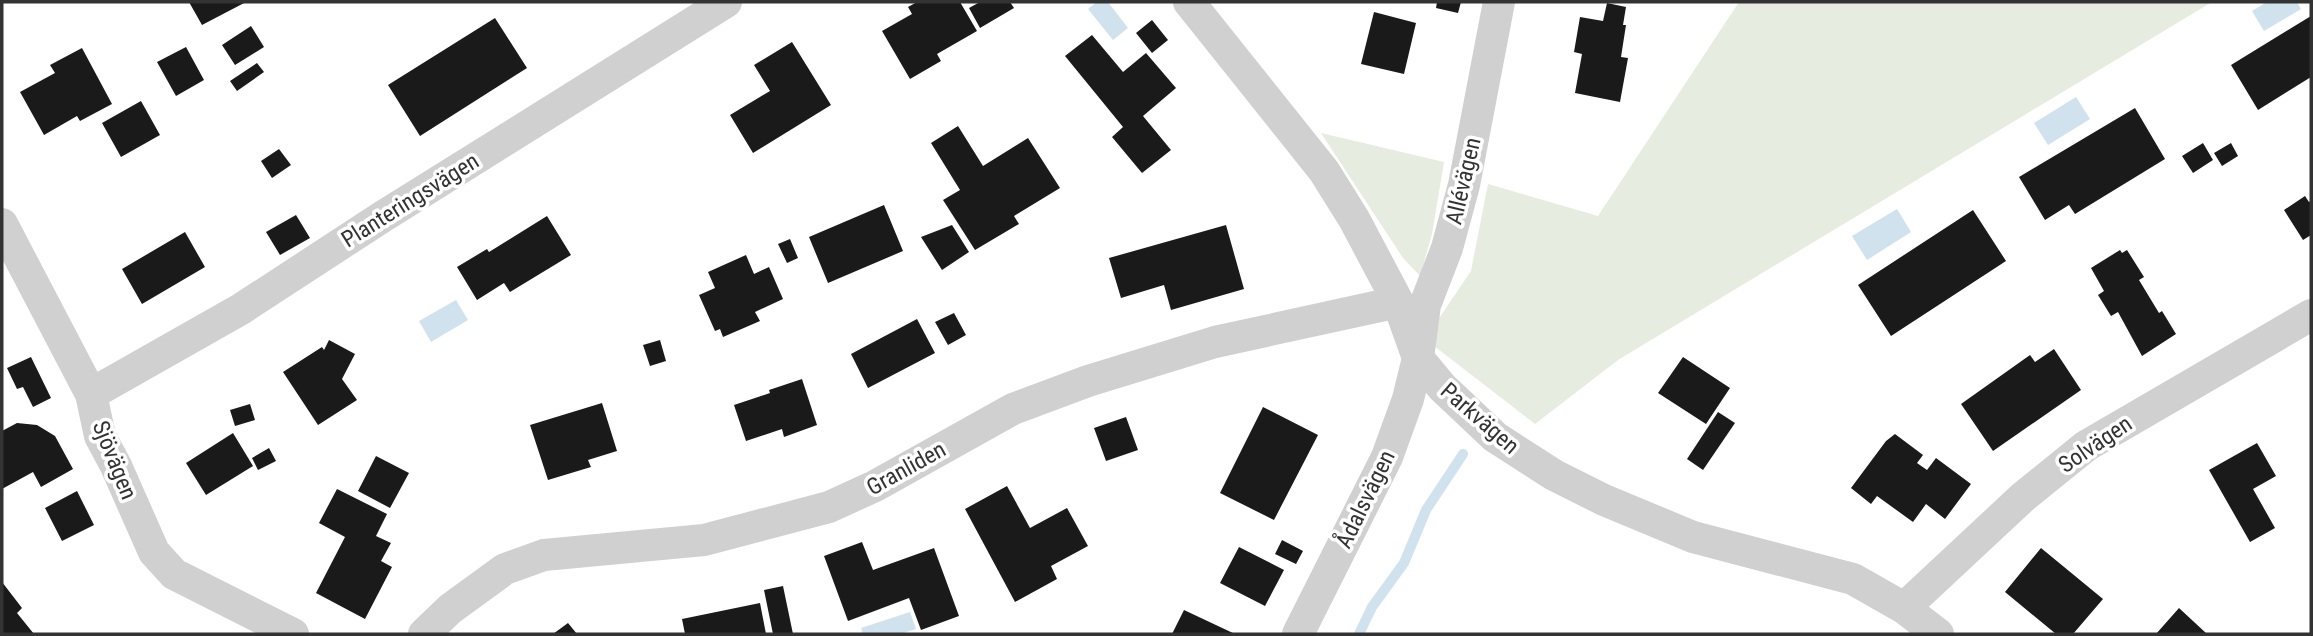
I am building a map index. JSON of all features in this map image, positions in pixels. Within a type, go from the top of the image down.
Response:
[{"type":"street","name":"Planteringsvägen","points":[[91,394],[241,309],[382,216],[726,2]]},
{"type":"street","name":"Parkvägen","points":[[1189,2],[1324,171],[1354,219],[1398,302],[1418,358],[1442,387],[1495,437],[1554,475],[1604,500],[1693,537],[1853,579],[1904,608],[1938,634]]},
{"type":"street","name":"Allévägen","points":[[1418,358],[1425,305],[1447,248],[1465,185],[1499,2]]},
{"type":"street","name":"Sjövägen","points":[[2,224],[91,394],[100,436],[154,552],[174,574],[293,634]]},
{"type":"street","name":"Granliden","points":[[424,634],[450,609],[505,569],[544,555],[705,540],[829,507],[875,486],[1013,410],[1088,382],[1214,342],[1398,302]]},
{"type":"street","name":"Solvägen","points":[[1904,608],[2022,497],[2086,446],[2311,315]]},
{"type":"street","name":"Ådalsvägen","points":[[1298,634],[1387,457],[1408,400],[1418,358]]},
{"type":"shaded area","points":[[1739,2],[2212,2],[1618,360],[1535,424],[1425,339],[1471,271],[1488,184],[1598,216]]},
{"type":"shaded area","points":[[1321,133],[1444,162],[1432,234],[1420,276],[1403,258]]},
{"type":"water","points":[[1097,2],[1108,2],[1128,28],[1113,40],[1088,9]]},
{"type":"water","points":[[2267,2],[2297,2],[2301,9],[2264,31],[2252,11]]},
{"type":"water","points":[[2076,97],[2090,119],[2048,145],[2034,123]]},
{"type":"water","points":[[1897,209],[1911,232],[1867,260],[1852,236]]},
{"type":"water","points":[[456,300],[468,320],[431,342],[419,321]]},
{"type":"water","points":[[910,612],[916,629],[900,634],[863,634],[861,628]]},
{"type":"building","points":[[189,2],[246,2],[202,25]]},
{"type":"building","points":[[917,2],[960,2],[977,31],[937,54],[941,61],[910,79],[882,31],[912,14],[908,7]]},
{"type":"building","points":[[980,2],[1010,2],[1014,8],[980,28],[969,8]]},
{"type":"building","points":[[1437,2],[1461,2],[1458,13],[1436,8]]},
{"type":"building","points":[[1607,3],[1626,7],[1621,57],[1628,58],[1620,102],[1575,93],[1582,54],[1574,52],[1580,17],[1603,21]]},
{"type":"building","points":[[1374,12],[1416,23],[1404,74],[1361,64]]},
{"type":"building","points":[[2311,16],[2311,77],[2258,110],[2231,65]]},
{"type":"building","points":[[495,18],[527,68],[420,136],[388,85]]},
{"type":"building","points":[[1152,20],[1168,40],[1152,53],[1136,33]]},
{"type":"building","points":[[251,26],[264,47],[235,65],[222,45]]},
{"type":"building","points":[[1092,35],[1123,72],[1146,53],[1176,88],[1143,116],[1171,150],[1142,173],[1112,137],[1123,127],[1065,56]]},
{"type":"building","points":[[792,42],[831,105],[753,153],[730,115],[770,91],[754,65]]},
{"type":"building","points":[[186,47],[204,80],[176,96],[157,62]]},
{"type":"building","points":[[82,48],[112,104],[80,121],[77,116],[44,135],[20,92],[55,73],[50,65]]},
{"type":"building","points":[[257,63],[264,72],[237,91],[230,81]]},
{"type":"building","points":[[141,101],[160,135],[121,157],[102,123]]},
{"type":"building","points":[[2135,108],[2165,159],[2075,214],[2069,205],[2045,220],[2019,177]]},
{"type":"building","points":[[958,126],[983,166],[1028,138],[1060,188],[1014,216],[1019,224],[975,250],[943,200],[960,190],[931,143]]},
{"type":"building","points":[[2203,143],[2213,160],[2193,173],[2182,156]]},
{"type":"building","points":[[2231,143],[2238,156],[2222,166],[2214,153]]},
{"type":"building","points":[[279,149],[291,165],[272,178],[261,161]]},
{"type":"building","points":[[2305,196],[2311,201],[2311,235],[2303,240],[2284,210]]},
{"type":"building","points":[[884,205],[903,251],[828,283],[809,237]]},
{"type":"building","points":[[1973,210],[2006,261],[1891,336],[1858,285]]},
{"type":"building","points":[[296,215],[310,238],[280,255],[266,232]]},
{"type":"building","points":[[547,216],[571,255],[510,292],[504,283],[477,300],[457,267],[487,249],[489,252]]},
{"type":"building","points":[[952,225],[969,252],[942,270],[921,237]]},
{"type":"building","points":[[1226,225],[1244,289],[1171,310],[1164,285],[1121,298],[1109,258]]},
{"type":"building","points":[[185,232],[205,267],[142,304],[122,269]]},
{"type":"building","points":[[790,239],[798,258],[787,263],[778,244]]},
{"type":"building","points":[[2120,250],[2122,253],[2127,250],[2144,277],[2139,280],[2159,313],[2162,311],[2176,334],[2142,356],[2118,312],[2111,316],[2098,295],[2104,291],[2091,268]]},
{"type":"building","points":[[746,255],[754,274],[769,267],[783,299],[755,312],[760,321],[723,337],[720,329],[715,331],[699,295],[715,288],[708,272]]},
{"type":"building","points":[[954,313],[966,335],[948,345],[935,322]]},
{"type":"building","points":[[917,319],[935,353],[868,388],[851,354]]},
{"type":"building","points":[[329,340],[355,354],[342,379],[357,400],[318,425],[283,372],[322,347],[324,350]]},
{"type":"building","points":[[660,340],[666,361],[650,366],[643,345]]},
{"type":"building","points":[[2054,349],[2081,390],[1993,451],[1961,404],[2030,355],[2035,362]]},
{"type":"building","points":[[31,357],[51,398],[33,407],[23,387],[17,389],[7,368]]},
{"type":"building","points":[[1683,357],[1730,388],[1706,424],[1658,393]]},
{"type":"building","points":[[802,379],[817,425],[784,437],[782,429],[746,441],[734,405]]},
{"type":"building","points":[[602,403],[617,451],[588,460],[591,467],[548,480],[530,425]]},
{"type":"building","points":[[250,404],[255,420],[235,426],[230,410]]},
{"type":"building","points":[[1263,407],[1318,435],[1274,520],[1220,493]]},
{"type":"building","points":[[1718,412],[1735,423],[1703,470],[1687,459]]},
{"type":"building","points":[[1126,417],[1138,450],[1106,461],[1094,428]]},
{"type":"building","points":[[17,423],[37,425],[55,436],[73,469],[41,487],[33,472],[2,489],[2,431]]},
{"type":"building","points":[[233,433],[253,466],[206,495],[186,463]]},
{"type":"building","points":[[1895,434],[1923,455],[1917,463],[1927,470],[1936,458],[1971,484],[1945,519],[1926,504],[1913,522],[1877,496],[1871,504],[1851,488],[1886,441]]},
{"type":"building","points":[[2257,443],[2276,476],[2253,489],[2275,528],[2250,542],[2209,470]]},
{"type":"building","points":[[269,448],[276,461],[258,470],[252,458]]},
{"type":"building","points":[[376,456],[409,473],[390,508],[358,491]]},
{"type":"building","points":[[1007,486],[1030,528],[1067,508],[1088,546],[1051,566],[1057,579],[1015,602],[965,509]]},
{"type":"building","points":[[337,489],[387,514],[376,536],[391,543],[381,561],[392,567],[365,619],[316,593],[345,537],[319,523]]},
{"type":"building","points":[[77,491],[94,525],[62,541],[45,508]]},
{"type":"building","points":[[1282,540],[1303,551],[1296,564],[1275,554]]},
{"type":"building","points":[[862,542],[873,570],[934,548],[959,616],[921,630],[909,598],[848,621],[824,556]]},
{"type":"building","points":[[1239,547],[1284,570],[1265,606],[1220,583]]},
{"type":"building","points":[[2041,548],[2103,599],[2073,634],[2056,634],[2005,592]]},
{"type":"building","points":[[2,582],[22,608],[17,613],[34,634],[2,634]]},
{"type":"building","points":[[783,586],[793,634],[773,634],[764,590]]},
{"type":"building","points":[[760,603],[766,634],[685,634],[682,619]]},
{"type":"building","points":[[2179,608],[2207,634],[2156,634]]},
{"type":"building","points":[[1184,610],[1235,634],[1172,634]]},
{"type":"building","points":[[568,623],[577,634],[553,634]]},
{"type":"waterway","points":[[1359,634],[1372,607],[1404,563],[1426,510],[1463,454]]}]
